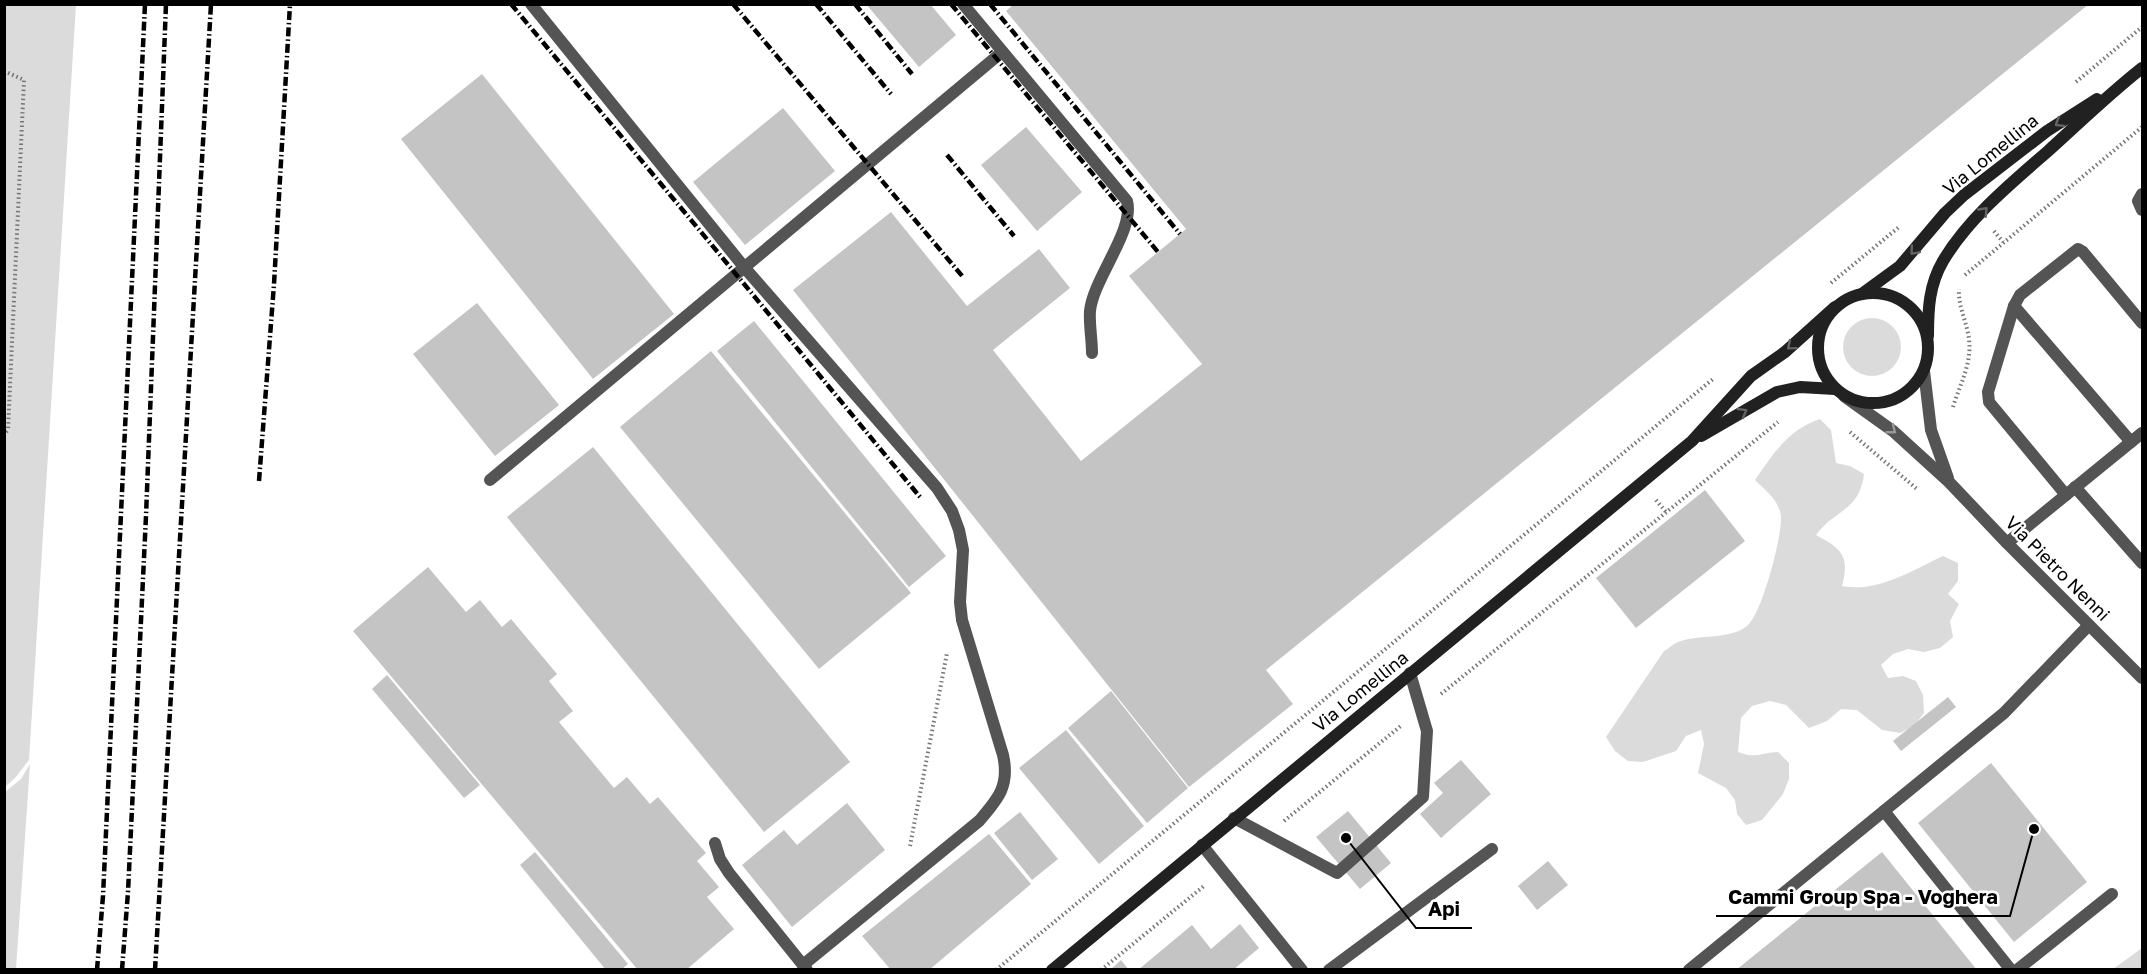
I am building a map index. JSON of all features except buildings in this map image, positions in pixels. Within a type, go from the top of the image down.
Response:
[{"type":"main road","name":"Via Lomellina","points":[[1692,441],[1777,392],[1800,387],[1840,392],[1862,403],[1880,403],[1898,398],[1913,387],[1924,371],[1928,360],[1928,304],[1931,288],[1942,262],[1957,241],[2014,181],[2142,68]]},
{"type":"main road","name":"Via Lomellina","points":[[1861,294],[1900,266],[1945,213],[1964,195],[2047,131],[2126,81]]},
{"type":"main road","name":"Via Lomellina","points":[[1056,968],[1234,818],[1692,441],[1751,376],[1785,352],[1835,307],[1850,297],[1861,294],[1887,293],[1904,301],[1917,314],[1928,336]]},
{"type":"main road","points":[[1835,307],[1824,322],[1818,339],[1818,357],[1824,375],[1840,392]]},
{"type":"street","points":[[531,4],[744,267],[937,488],[952,511],[959,530],[963,550],[960,602],[962,620],[1007,770],[1004,784],[994,803],[979,820],[805,967],[729,873],[720,859],[715,843]]},
{"type":"street","points":[[963,4],[1127,201],[1129,208],[1126,225],[1090,310],[1092,353]]},
{"type":"street","points":[[490,480],[1002,52]]},
{"type":"street","points":[[2142,194],[2138,201],[2142,210]]},
{"type":"street","points":[[2142,323],[2083,252],[2078,249],[2020,295],[2014,306],[1988,392],[1989,402],[2071,491],[2142,562]]},
{"type":"street","points":[[2014,306],[2131,442]]},
{"type":"street","name":"Via Pietro Nenni","points":[[1924,371],[1931,430],[1949,482]]},
{"type":"street","name":"Via Pietro Nenni","points":[[1840,392],[1893,431],[1949,482],[2142,678]]},
{"type":"street","points":[[2007,543],[2142,433]]},
{"type":"street","points":[[1689,969],[2004,713],[2089,625]]},
{"type":"street","points":[[1234,818],[1337,873],[1423,797],[1427,731],[1410,673]]},
{"type":"street","points":[[1884,811],[2012,969]]},
{"type":"street","points":[[1202,845],[1302,969]]},
{"type":"street","points":[[1329,969],[1492,849]]},
{"type":"street","points":[[2017,969],[2112,894]]},
{"type":"path","points":[[2071,86],[2142,27]]},
{"type":"path","points":[[4,71],[24,80],[8,430],[4,435]]},
{"type":"path","points":[[1822,290],[1905,223]]},
{"type":"path","points":[[996,969],[1721,372]]},
{"type":"path","points":[[1266,836],[1785,416]]},
{"type":"path","points":[[1841,424],[1923,494]]},
{"type":"path","points":[[916,872],[909,850],[949,639],[962,620]]},
{"type":"path","points":[[1101,969],[1222,871]]},
{"type":"shaded area","points":[[5,4],[76,5],[29,760],[5,787]]},
{"type":"shaded area","points":[[1866,318],[1878,318],[1888,322],[1897,331],[1901,353],[1893,368],[1878,376],[1866,376],[1856,372],[1847,363],[1843,353],[1843,341],[1847,331],[1856,322]]},
{"type":"shaded area","points":[[1820,419],[1831,430],[1836,463],[1850,466],[1864,474],[1857,496],[1852,503],[1831,519],[1816,535],[1842,554],[1845,567],[1842,586],[1881,584],[1943,556],[1958,563],[1958,581],[1948,594],[1959,604],[1950,621],[1953,637],[1940,648],[1924,652],[1908,649],[1893,654],[1881,665],[1888,678],[1903,676],[1916,681],[1923,695],[1924,713],[1914,726],[1900,733],[1882,730],[1857,710],[1841,709],[1827,721],[1809,728],[1786,705],[1770,701],[1752,706],[1741,718],[1738,752],[1754,755],[1778,752],[1789,763],[1789,779],[1783,794],[1762,820],[1746,825],[1737,814],[1735,800],[1726,788],[1698,773],[1704,744],[1701,730],[1686,736],[1676,751],[1643,762],[1628,761],[1615,751],[1606,737],[1664,651],[1684,640],[1731,634],[1747,626],[1753,619],[1770,574],[1781,517],[1775,501],[1755,480],[1775,452],[1791,436],[1809,423]]},
{"type":"shaded area","points":[[30,764],[16,969],[5,969],[5,792],[21,779]]},
{"type":"shaded area","points":[[2142,948],[2142,969],[2113,969]]},
{"type":"railway","points":[[97,970],[103,896],[145,4]]},
{"type":"railway","points":[[122,970],[128,892],[146,516],[166,4]]},
{"type":"railway","points":[[155,970],[211,4]]},
{"type":"railway","points":[[259,481],[274,284],[290,4]]},
{"type":"railway","points":[[511,4],[920,497]]},
{"type":"railway","points":[[733,4],[963,277]]},
{"type":"railway","points":[[816,4],[891,94]]},
{"type":"railway","points":[[855,4],[912,74]]},
{"type":"railway","points":[[951,4],[1158,252]]},
{"type":"railway","points":[[990,4],[1180,234]]},
{"type":"railway","points":[[947,155],[1014,236]]},
{"type":"place","name":"Cammi Group Spa - Voghera","points":[[2034,829]]},
{"type":"place","name":"Api","points":[[1346,838]]}]
